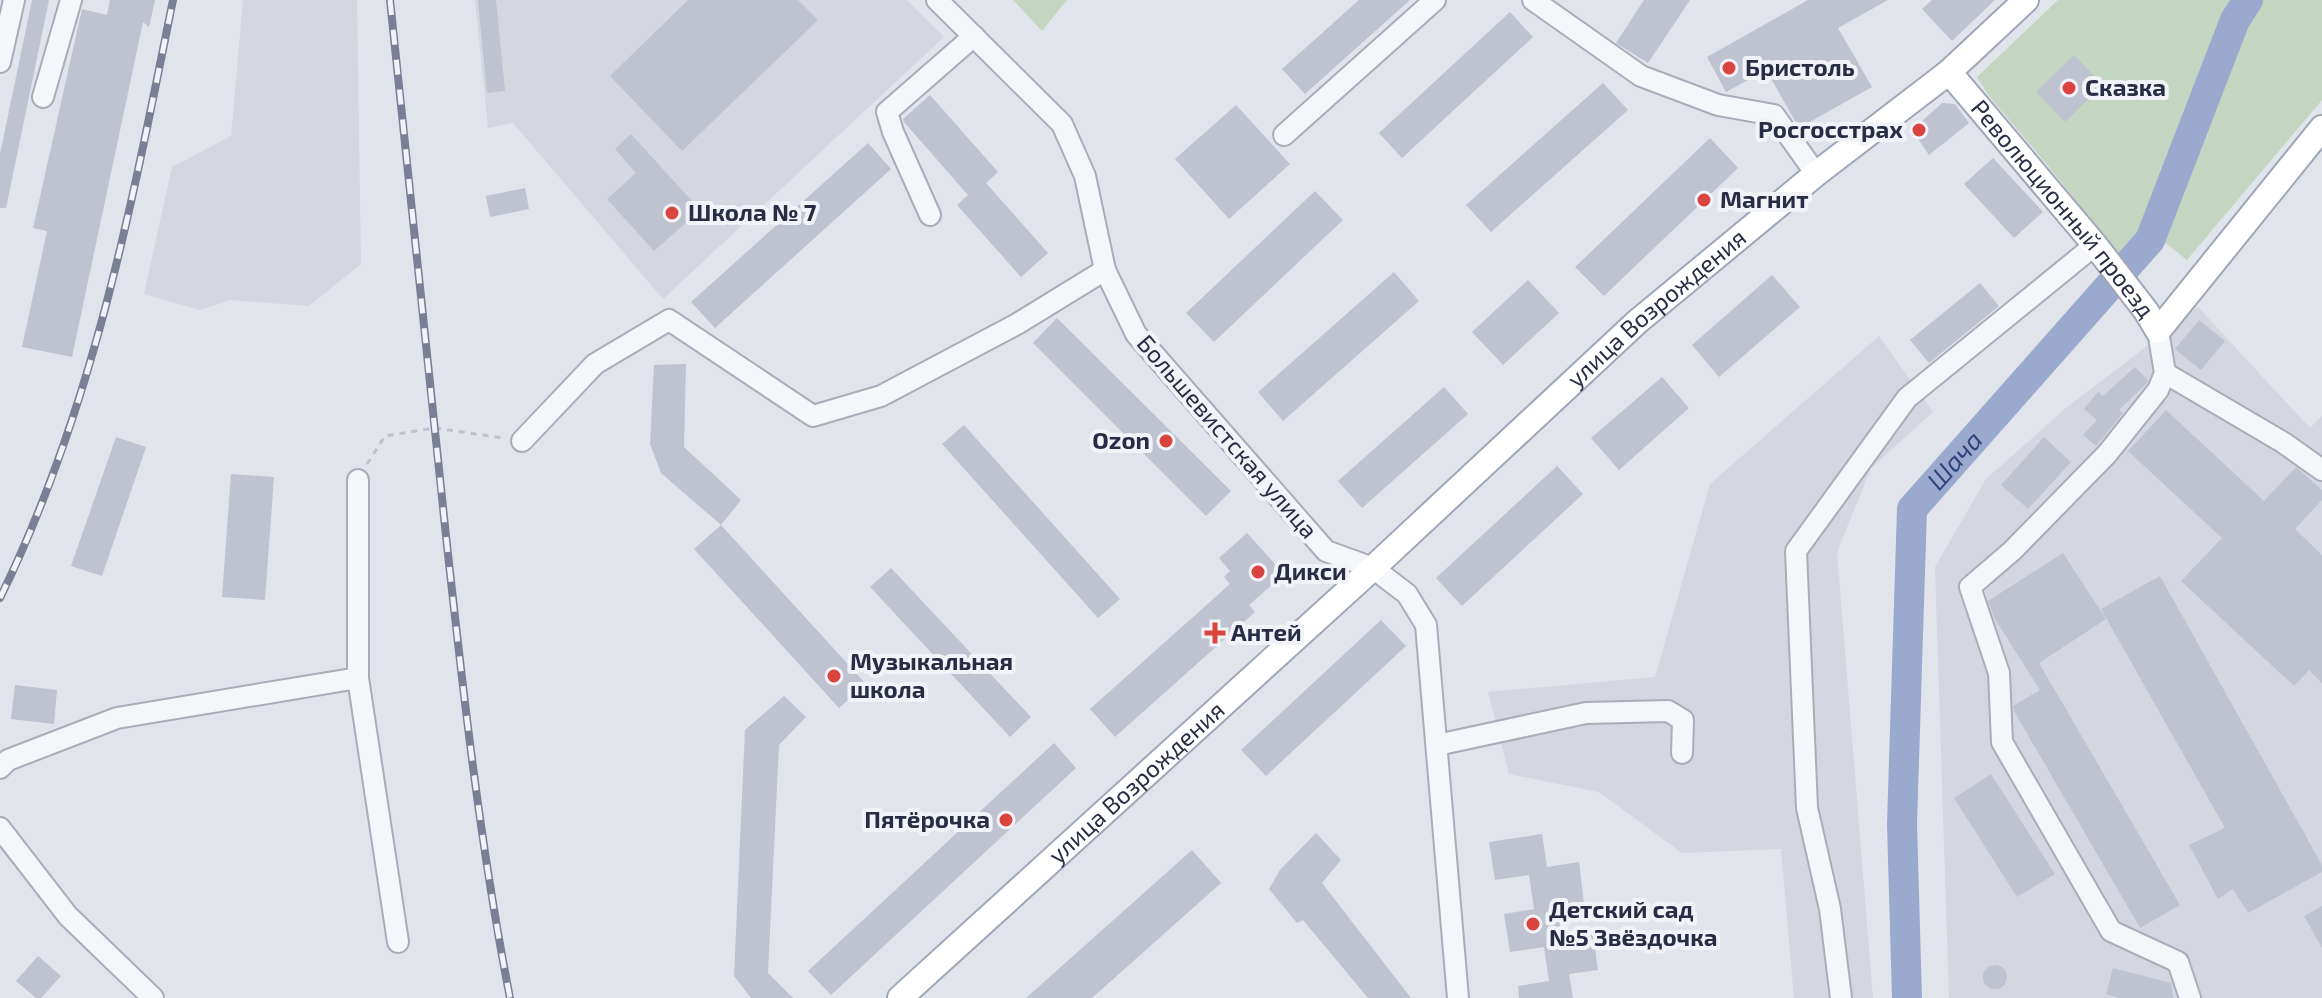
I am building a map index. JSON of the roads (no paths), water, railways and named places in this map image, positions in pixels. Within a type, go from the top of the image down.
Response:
[{"type":"main road","name":"улица Возрождения","points":[[900,998],[1373,568],[1637,322],[1816,174],[1949,72],[2026,0]]},
{"type":"main road","name":"Революционный проезд","points":[[1949,72],[2095,245],[2152,321],[2322,128]]},
{"type":"street","points":[[0,62],[14,0]]},
{"type":"street","points":[[43,97],[71,0]]},
{"type":"street","name":"Большевистская улица","points":[[937,0],[1062,124],[1085,176],[1105,270],[1136,334],[1326,551],[1373,568]]},
{"type":"street","points":[[1284,135],[1435,0]]},
{"type":"street","points":[[1533,0],[1641,76],[1718,105],[1774,115],[1816,174]]},
{"type":"street","points":[[930,215],[887,112],[974,36]]},
{"type":"street","points":[[1841,998],[1830,909],[1807,808],[1796,551],[1907,398],[2095,245]]},
{"type":"street","points":[[522,441],[595,364],[669,320],[813,416],[881,396],[1017,324],[1105,270]]},
{"type":"street","points":[[2152,321],[2165,373],[2158,390],[2107,454],[2012,551],[1970,587],[1999,673],[2002,742],[2111,931],[2178,962],[2190,998]]},
{"type":"street","points":[[2165,373],[2284,443],[2322,470]]},
{"type":"street","points":[[358,480],[358,678],[398,942]]},
{"type":"street","points":[[1373,568],[1407,594],[1426,625],[1458,998]]},
{"type":"street","points":[[0,768],[8,760],[117,718],[358,678]]},
{"type":"street","points":[[1437,745],[1586,713],[1668,711],[1683,720],[1682,753]]},
{"type":"street","points":[[0,828],[68,916],[153,998]]},
{"type":"waterway","name":"Шача","points":[[1907,998],[1902,824],[1912,509],[2150,240],[2235,20],[2248,0]]},
{"type":"railway","points":[[0,598],[33,526],[85,379],[125,230],[173,0]]},
{"type":"railway","points":[[390,0],[466,710],[481,825],[510,998]]},
{"type":"place","name":"Бристоль","points":[[1729,68]]},
{"type":"place","name":"Сказка","points":[[2069,88]]},
{"type":"place","name":"Росгосстрах","points":[[1919,130]]},
{"type":"place","name":"Магнит","points":[[1704,200]]},
{"type":"place","name":"Школа № 7","points":[[672,213]]},
{"type":"place","name":"Ozon","points":[[1166,441]]},
{"type":"place","name":"Дикси","points":[[1258,572]]},
{"type":"place","name":"Антей","points":[[1215,633]]},
{"type":"place","name":"Музыкальная школа","points":[[834,676]]},
{"type":"place","name":"Пятёрочка","points":[[1006,820]]},
{"type":"place","name":"Детский сад №5 Звёздочка","points":[[1533,924]]}]
